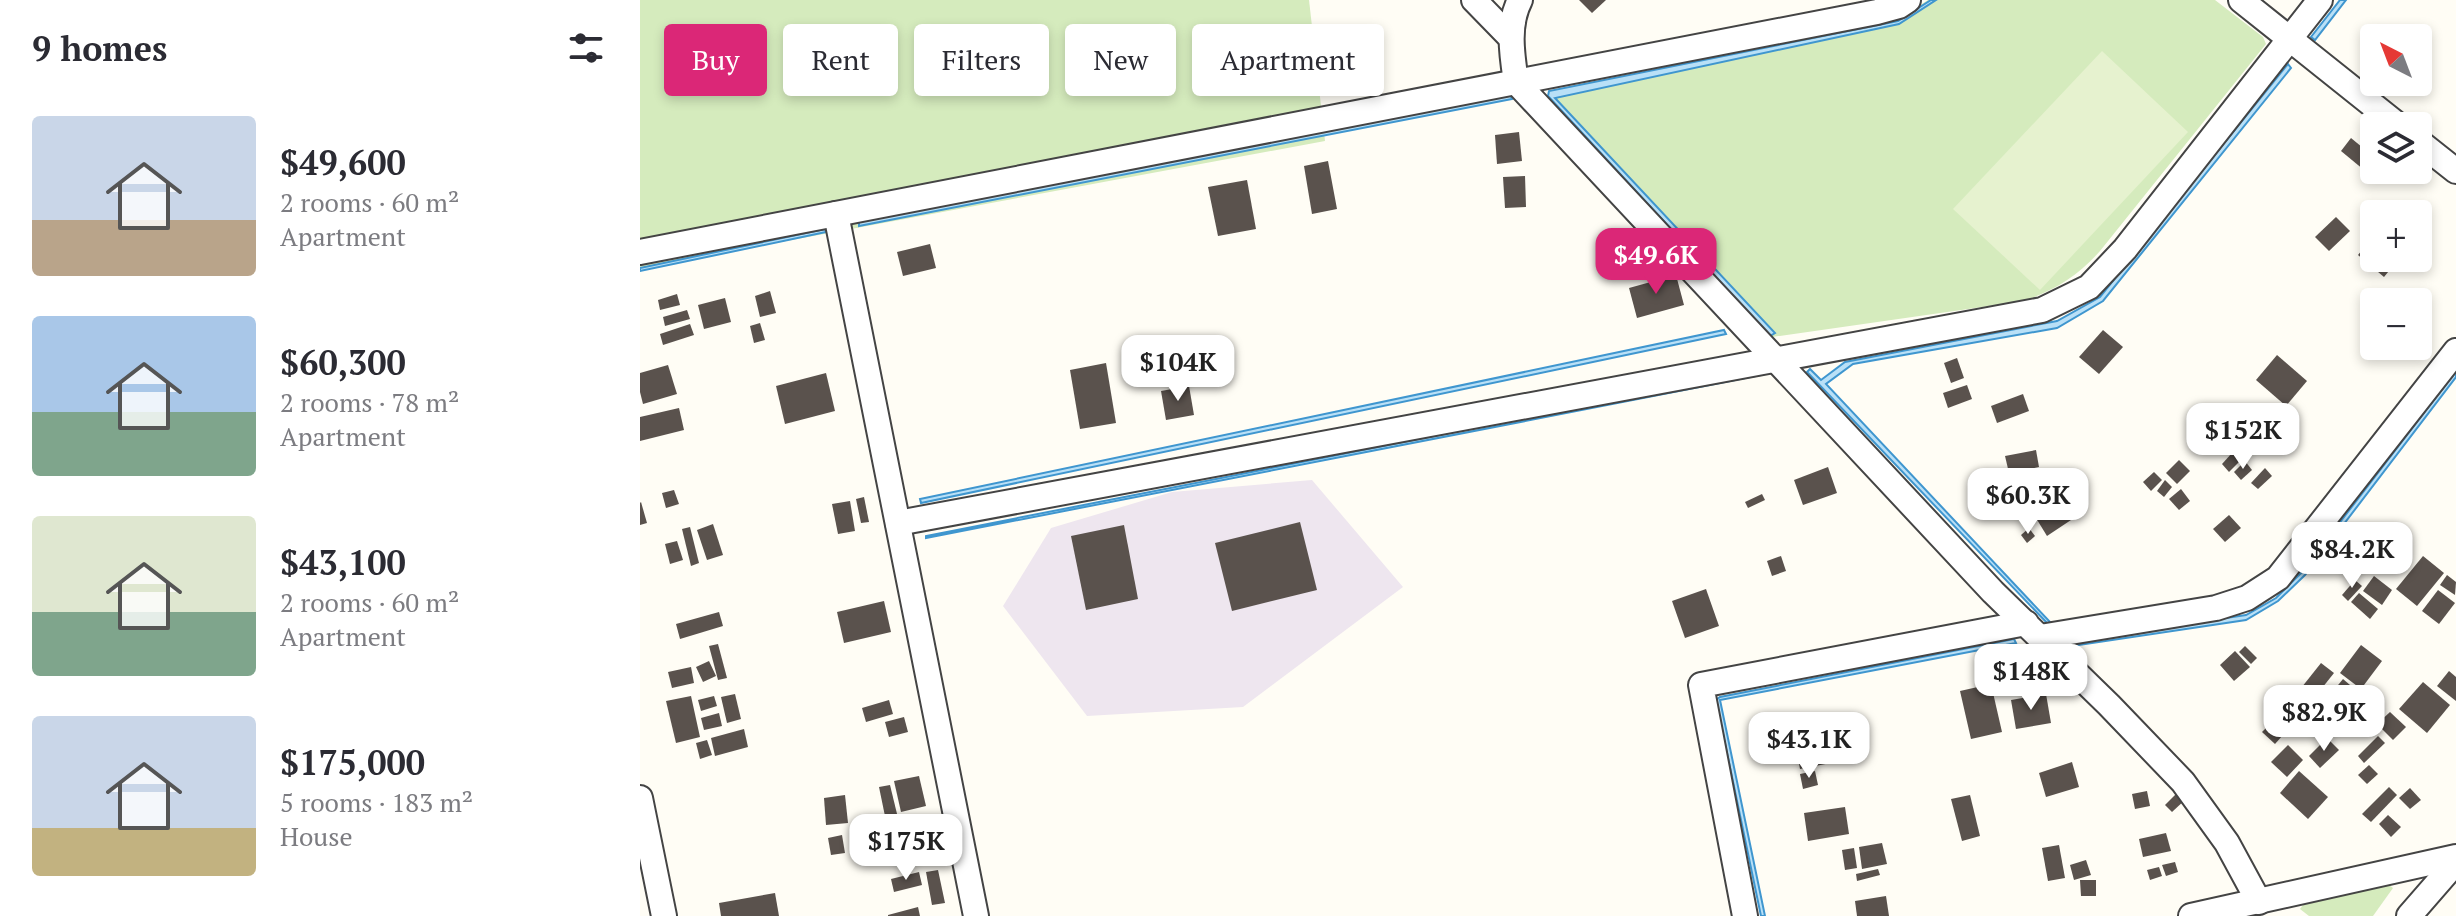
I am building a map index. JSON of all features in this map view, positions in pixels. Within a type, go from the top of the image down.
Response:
[{"type":"street","points":[[1474,0],[1511,38]]},
{"type":"street","points":[[1520,0],[1514,11],[1511,38],[1516,82],[1993,592],[2183,782],[2266,900],[2293,916]]},
{"type":"street","points":[[640,252],[1877,12],[1908,0]]},
{"type":"street","points":[[2241,0],[2381,112]]},
{"type":"street","points":[[898,523],[2042,310],[2089,287],[2125,249],[2320,0]]},
{"type":"street","points":[[2432,152],[2456,171]]},
{"type":"street","points":[[836,214],[976,916]]},
{"type":"street","points":[[1745,916],[1701,685],[2033,630],[2216,608],[2247,598],[2278,578],[2456,351]]},
{"type":"street","points":[[640,798],[664,916]]},
{"type":"street","points":[[2191,916],[2456,859]]},
{"type":"street","points":[[2409,916],[2456,859]]},
{"type":"shaded area","points":[[1312,480],[1403,587],[1243,707],[1087,716],[1003,606],[1051,528],[1172,492]]},
{"type":"green space","points":[[640,0],[1309,0],[1312,24],[1192,24],[1192,96],[1320,96],[1325,141],[640,268]]},
{"type":"green space","points":[[1928,0],[2215,0],[2263,37],[2266,44],[2100,251],[2056,287],[2024,301],[1772,337],[1549,97],[1553,90],[1897,20]]},
{"type":"green space","points":[[2102,51],[2188,132],[2040,290],[1953,209]]},
{"type":"green space","points":[[2389,885],[2393,888],[2373,916],[2309,916],[2300,909],[2303,905]]},
{"type":"water","points":[[1931,0],[1936,0],[1899,24],[1555,98],[1775,333],[1770,336],[1548,96],[1549,91],[1898,21]]},
{"type":"water","points":[[2340,0],[2346,0],[2315,40],[2311,37]]},
{"type":"water","points":[[2288,64],[2291,68],[2103,301],[2057,328],[1853,364],[1826,384],[2050,622],[2048,624],[1807,372],[1810,369],[1821,380],[1845,362],[2057,321],[2100,297]]},
{"type":"water","points":[[1510,94],[1512,99],[859,226],[859,222]]},
{"type":"water","points":[[825,229],[826,232],[640,271],[640,268]]},
{"type":"water","points":[[1724,330],[1726,334],[921,503],[920,499]]},
{"type":"water","points":[[2456,371],[2456,377],[2305,575],[2278,601],[2246,620],[2066,647],[2064,642],[2246,615],[2276,598],[2301,573]]},
{"type":"water","points":[[1760,372],[1761,375],[926,538],[926,536]]},
{"type":"water","points":[[2014,639],[2016,643],[1720,700],[1765,916],[1761,916],[1716,700]]},
{"type":"building","points":[[1579,0],[1606,0],[1592,13]]},
{"type":"building","points":[[1519,132],[1522,161],[1497,164],[1495,135]]},
{"type":"building","points":[[2351,138],[2360,145],[2360,167],[2341,151]]},
{"type":"building","points":[[1328,161],[1337,209],[1312,214],[1304,166]]},
{"type":"building","points":[[1525,176],[1526,207],[1505,208],[1503,177]]},
{"type":"building","points":[[1247,180],[1256,229],[1218,236],[1208,187]]},
{"type":"building","points":[[2336,217],[2350,231],[2329,251],[2315,237]]},
{"type":"building","points":[[930,244],[936,268],[903,276],[897,252]]},
{"type":"building","points":[[1676,275],[1684,305],[1637,318],[1629,288]]},
{"type":"building","points":[[770,291],[776,313],[760,317],[755,296]]},
{"type":"building","points":[[677,294],[680,305],[660,310],[658,300]]},
{"type":"building","points":[[725,298],[731,322],[704,329],[698,305]]},
{"type":"building","points":[[687,310],[690,319],[665,326],[663,317]]},
{"type":"building","points":[[760,323],[765,340],[754,343],[750,326]]},
{"type":"building","points":[[690,324],[694,335],[663,345],[660,334]]},
{"type":"building","points":[[2103,330],[2123,347],[2099,374],[2079,357]]},
{"type":"building","points":[[2277,355],[2307,381],[2286,406],[2256,380]]},
{"type":"building","points":[[1957,358],[1964,378],[1951,383],[1944,363]]},
{"type":"building","points":[[1106,363],[1116,423],[1080,429],[1070,370]]},
{"type":"building","points":[[668,365],[677,394],[643,404],[640,373]]},
{"type":"building","points":[[826,373],[835,411],[785,424],[776,386]]},
{"type":"building","points":[[1967,385],[1972,399],[1948,408],[1943,393]]},
{"type":"building","points":[[1189,386],[1194,415],[1166,420],[1161,391]]},
{"type":"building","points":[[2023,394],[2029,411],[1997,423],[1991,406]]},
{"type":"building","points":[[679,408],[684,430],[640,441],[640,417]]},
{"type":"building","points":[[2220,425],[2233,438],[2227,445],[2213,431]]},
{"type":"building","points":[[2237,438],[2249,444],[2243,454],[2232,448]]},
{"type":"building","points":[[2036,450],[2039,467],[2009,473],[2005,456]]},
{"type":"building","points":[[2232,453],[2240,461],[2229,472],[2222,464]]},
{"type":"building","points":[[2179,460],[2190,471],[2177,484],[2166,473]]},
{"type":"building","points":[[2245,461],[2252,470],[2241,480],[2234,472]]},
{"type":"building","points":[[1828,467],[1837,493],[1803,505],[1794,480]]},
{"type":"building","points":[[2265,468],[2272,476],[2258,489],[2251,483]]},
{"type":"building","points":[[2031,471],[2034,487],[2015,491],[2013,475]]},
{"type":"building","points":[[2154,472],[2162,480],[2151,491],[2143,482]]},
{"type":"building","points":[[2165,480],[2172,487],[2164,497],[2157,491]]},
{"type":"building","points":[[2181,489],[2190,501],[2179,510],[2169,499]]},
{"type":"building","points":[[674,490],[679,504],[666,508],[662,493]]},
{"type":"building","points":[[2053,490],[2071,520],[2047,536],[2028,505]]},
{"type":"building","points":[[1762,494],[1765,500],[1748,508],[1745,502]]},
{"type":"building","points":[[864,497],[869,522],[861,523],[856,499]]},
{"type":"building","points":[[850,501],[855,531],[838,534],[832,504]]},
{"type":"building","points":[[640,503],[647,523],[640,525]]},
{"type":"building","points":[[2229,515],[2241,528],[2225,542],[2213,529]]},
{"type":"building","points":[[1300,522],[1317,590],[1232,611],[1215,543]]},
{"type":"building","points":[[713,524],[723,555],[707,560],[697,530]]},
{"type":"building","points":[[1124,525],[1138,599],[1086,610],[1071,536]]},
{"type":"building","points":[[690,527],[699,563],[691,566],[682,529]]},
{"type":"building","points":[[2029,528],[2035,536],[2027,543],[2021,535]]},
{"type":"building","points":[[677,541],[683,560],[670,564],[665,544]]},
{"type":"building","points":[[1781,556],[1786,571],[1772,576],[1767,561]]},
{"type":"building","points":[[2423,556],[2444,573],[2417,606],[2396,589]]},
{"type":"building","points":[[2447,575],[2456,582],[2455,595],[2440,585]]},
{"type":"building","points":[[2374,576],[2392,590],[2382,605],[2363,591]]},
{"type":"building","points":[[2355,580],[2362,586],[2348,601],[2342,595]]},
{"type":"building","points":[[1706,589],[1719,626],[1685,638],[1672,601]]},
{"type":"building","points":[[2438,590],[2455,603],[2439,624],[2422,611]]},
{"type":"building","points":[[2359,593],[2378,609],[2370,619],[2351,602]]},
{"type":"building","points":[[884,601],[891,632],[844,643],[837,612]]},
{"type":"building","points":[[719,612],[723,626],[680,639],[676,624]]},
{"type":"building","points":[[718,644],[727,678],[718,680],[709,646]]},
{"type":"building","points":[[2361,645],[2382,661],[2361,689],[2340,673]]},
{"type":"building","points":[[2245,646],[2257,658],[2251,664],[2239,652]]},
{"type":"building","points":[[2235,651],[2250,667],[2234,681],[2220,665]]},
{"type":"building","points":[[709,661],[716,676],[703,682],[696,667]]},
{"type":"building","points":[[2321,663],[2334,673],[2303,712],[2290,702]]},
{"type":"building","points":[[691,667],[694,683],[672,688],[668,672]]},
{"type":"building","points":[[2449,671],[2456,677],[2456,701],[2437,686]]},
{"type":"building","points":[[2343,679],[2357,691],[2338,713],[2325,701]]},
{"type":"building","points":[[2423,682],[2450,705],[2427,733],[2399,709]]},
{"type":"building","points":[[1991,684],[2002,732],[1971,739],[1960,691]]},
{"type":"building","points":[[735,694],[741,719],[727,723],[721,697]]},
{"type":"building","points":[[2046,694],[2051,723],[2016,729],[2011,700]]},
{"type":"building","points":[[691,696],[700,737],[676,743],[666,701]]},
{"type":"building","points":[[714,696],[717,706],[701,711],[698,700]]},
{"type":"building","points":[[889,700],[893,714],[866,722],[862,708]]},
{"type":"building","points":[[2287,708],[2295,715],[2282,730],[2274,723]]},
{"type":"building","points":[[2375,709],[2381,716],[2370,725],[2364,719]]},
{"type":"building","points":[[2390,712],[2406,727],[2393,740],[2377,724]]},
{"type":"building","points":[[719,713],[722,726],[704,730],[701,718]]},
{"type":"building","points":[[904,717],[908,732],[889,737],[885,722]]},
{"type":"building","points":[[2270,724],[2283,735],[2275,744],[2262,732]]},
{"type":"building","points":[[744,729],[748,747],[715,756],[711,738]]},
{"type":"building","points":[[2378,736],[2385,743],[2364,763],[2358,756]]},
{"type":"building","points":[[2327,738],[2339,750],[2320,768],[2309,756]]},
{"type":"building","points":[[707,740],[712,755],[700,759],[696,743]]},
{"type":"building","points":[[1848,742],[1851,759],[1800,769],[1797,753]]},
{"type":"building","points":[[2288,745],[2303,760],[2287,777],[2271,762]]},
{"type":"building","points":[[2072,762],[2079,787],[2046,797],[2039,773]]},
{"type":"building","points":[[2369,765],[2378,774],[2367,784],[2358,775]]},
{"type":"building","points":[[1815,771],[1818,785],[1803,789],[1800,774]]},
{"type":"building","points":[[2299,771],[2328,797],[2308,819],[2280,793]]},
{"type":"building","points":[[919,776],[926,806],[901,812],[894,781]]},
{"type":"building","points":[[890,785],[898,818],[886,821],[879,787]]},
{"type":"building","points":[[2389,787],[2397,795],[2371,822],[2362,814]]},
{"type":"building","points":[[2410,788],[2421,800],[2410,809],[2399,798]]},
{"type":"building","points":[[2147,791],[2150,806],[2135,809],[2132,794]]},
{"type":"building","points":[[2179,791],[2186,799],[2172,812],[2165,805]]},
{"type":"building","points":[[845,795],[848,823],[826,825],[824,798]]},
{"type":"building","points":[[1970,795],[1980,836],[1962,841],[1951,799]]},
{"type":"building","points":[[1845,807],[1849,834],[1808,841],[1804,813]]},
{"type":"building","points":[[2388,815],[2401,827],[2391,837],[2379,824]]},
{"type":"building","points":[[899,832],[901,844],[886,848],[884,835]]},
{"type":"building","points":[[2166,833],[2171,851],[2143,857],[2139,839]]},
{"type":"building","points":[[842,835],[845,853],[831,855],[828,838]]},
{"type":"building","points":[[1882,843],[1887,864],[1862,869],[1859,847]]},
{"type":"building","points":[[2059,845],[2065,878],[2048,881],[2042,848]]},
{"type":"building","points":[[1854,848],[1857,868],[1845,870],[1842,850]]},
{"type":"building","points":[[2086,860],[2091,875],[2074,880],[2070,865]]},
{"type":"building","points":[[2175,862],[2178,872],[2166,876],[2162,865]]},
{"type":"building","points":[[2159,867],[2162,876],[2150,880],[2147,870]]},
{"type":"building","points":[[1878,869],[1880,875],[1857,881],[1856,874]]},
{"type":"building","points":[[938,870],[945,903],[932,905],[926,872]]},
{"type":"building","points":[[919,872],[922,885],[894,892],[891,879]]},
{"type":"building","points":[[2080,880],[2096,880],[2096,896],[2081,896]]},
{"type":"building","points":[[775,893],[779,916],[721,916],[719,903]]},
{"type":"building","points":[[1886,896],[1889,916],[1857,916],[1855,901]]},
{"type":"building","points":[[918,907],[920,916],[888,916],[888,915]]}]
